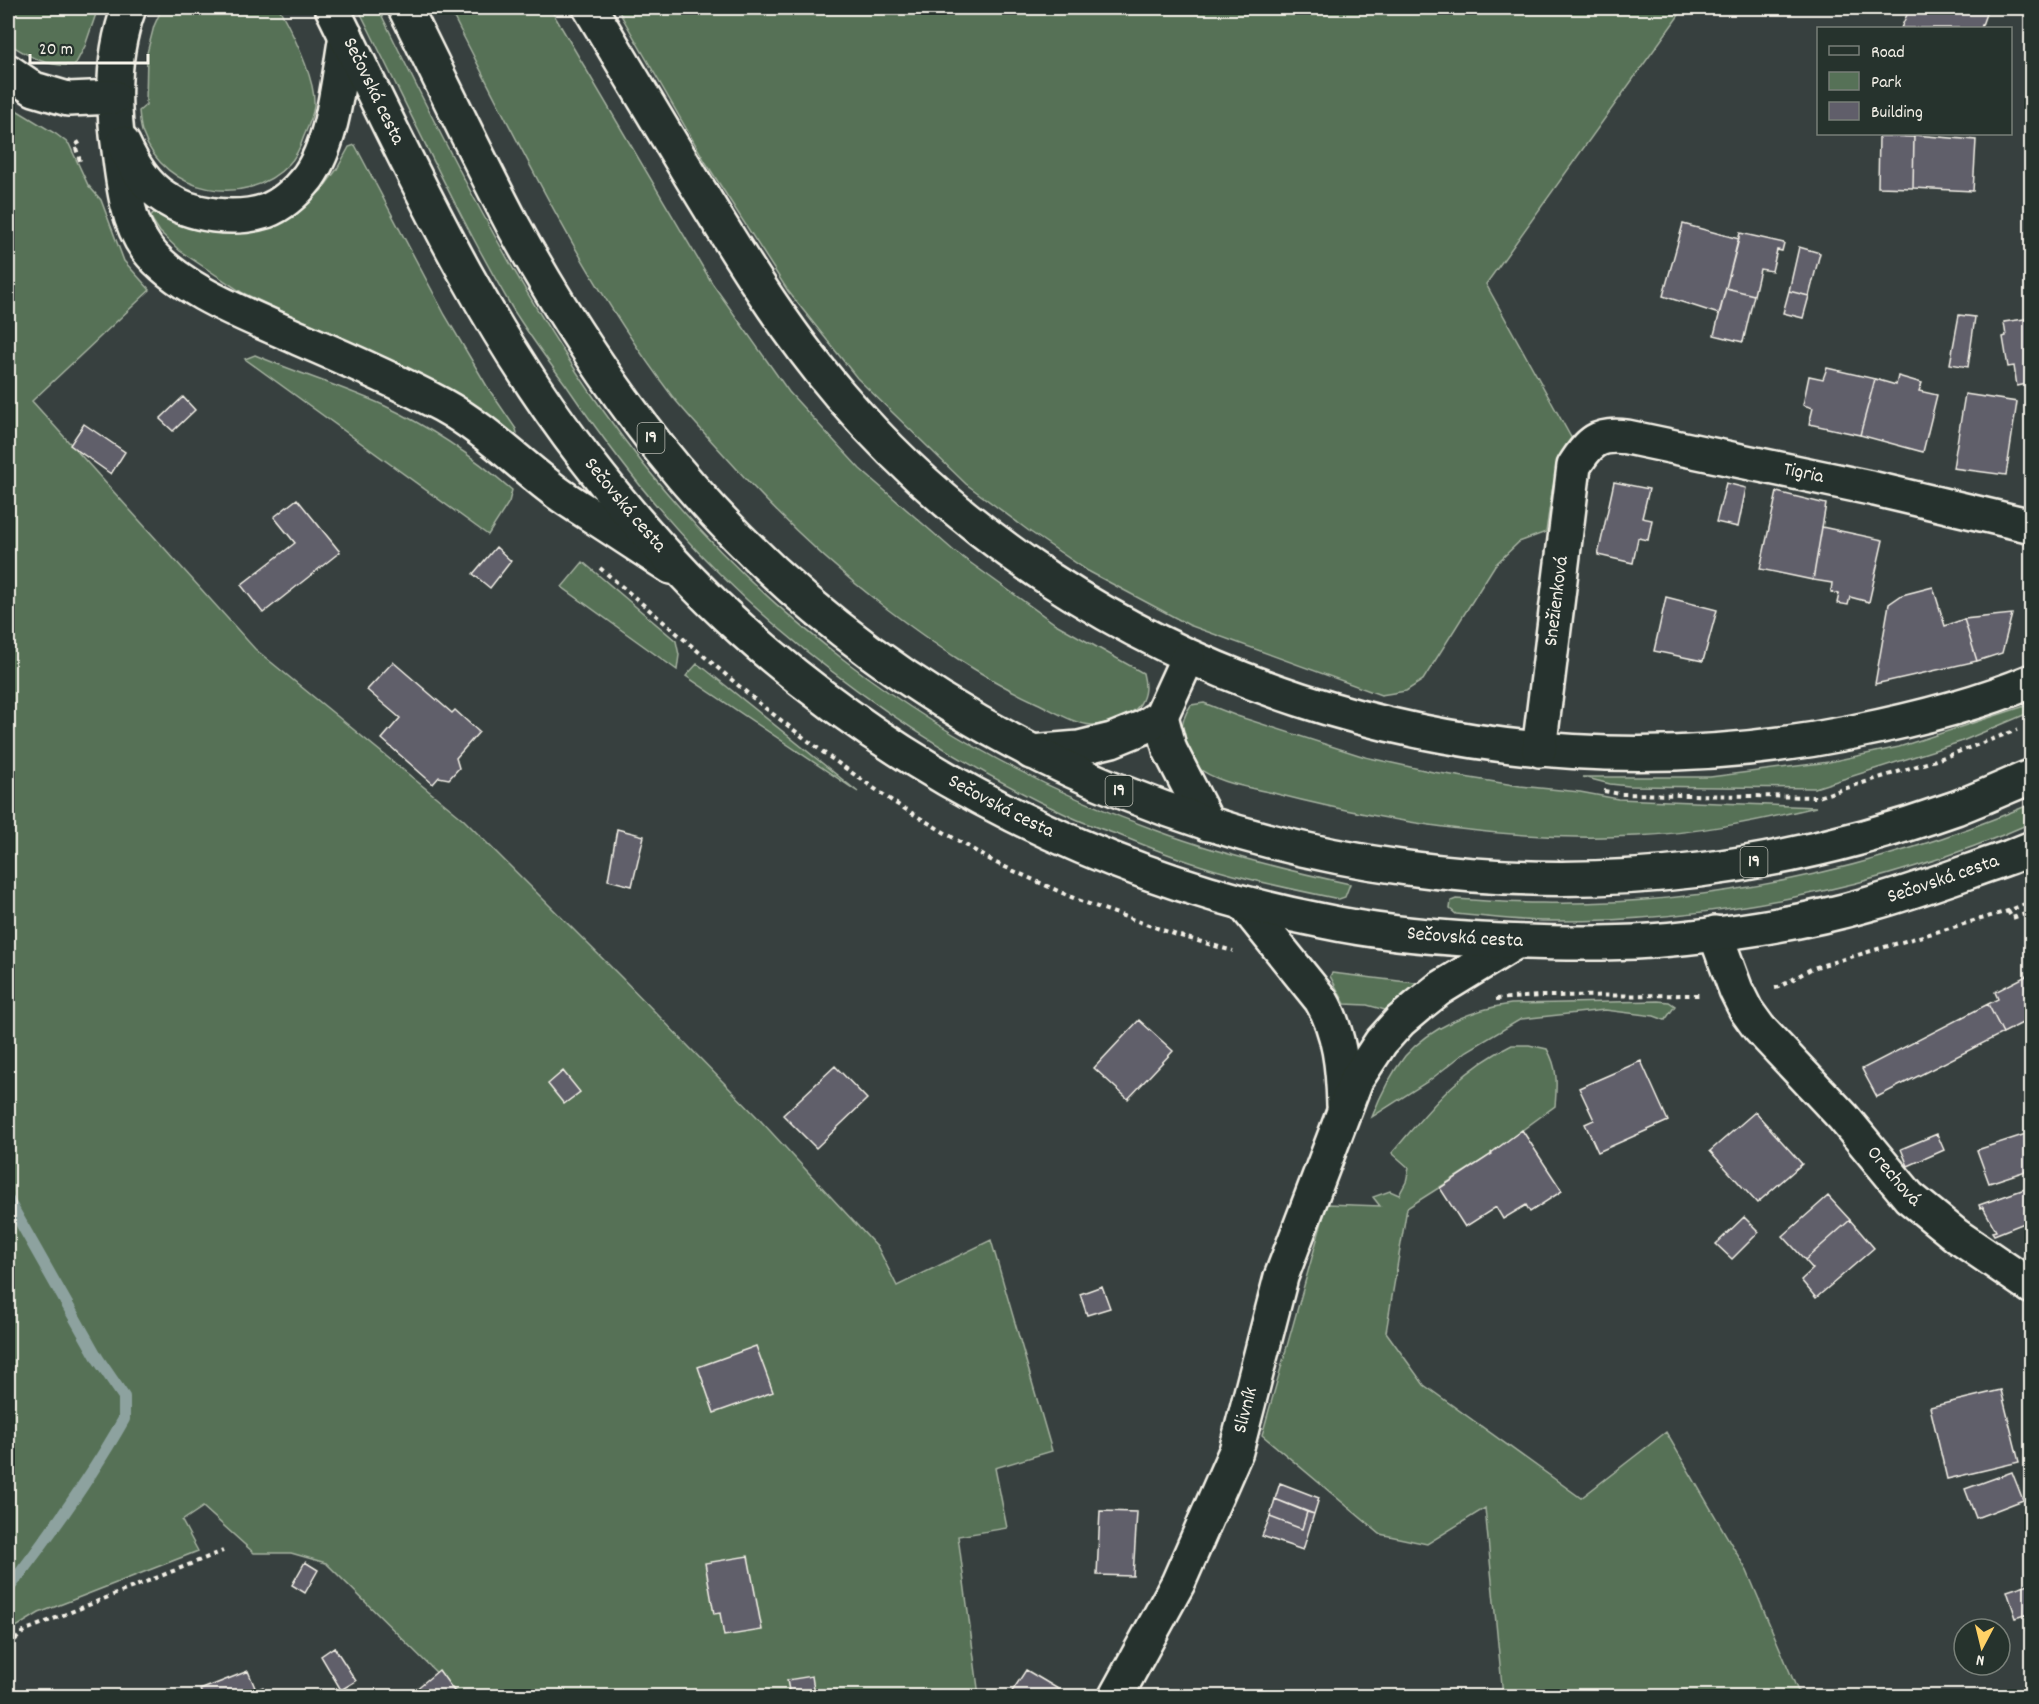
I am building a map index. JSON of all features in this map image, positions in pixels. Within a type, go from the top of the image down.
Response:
[{"type":"street","points":[[129,8],[122,28],[115,113],[126,196],[146,248],[163,266],[206,295],[363,366],[444,406],[498,443],[551,488],[692,581]]},
{"type":"street","name":"Sečovská cesta","points":[[332,8],[445,237],[500,333],[583,455],[631,515],[742,631],[806,682],[894,748],[961,788],[1029,823],[1089,851],[1152,875],[1243,903],[1325,922],[1366,928],[1448,938],[1516,942],[1648,941],[1788,922],[1866,905],[1999,861],[2031,848]]},
{"type":"street","name":"19","points":[[405,8],[514,226],[566,316],[659,449],[780,578],[831,620],[928,692],[1031,752],[1097,782],[1208,824],[1269,842],[1351,860],[1464,875],[1520,878],[1615,877],[1756,861],[1827,846],[1956,808],[2031,776]]},
{"type":"street","points":[[590,8],[748,271],[797,341],[841,396],[891,450],[945,500],[1021,561],[1096,609],[1188,657],[1286,694],[1382,724],[1458,740],[1539,750],[1666,753],[1774,745],[1825,738],[1931,714],[2031,681]]},
{"type":"street","points":[[115,113],[131,162],[164,197],[187,208],[211,214],[242,216],[267,211],[286,200],[308,176],[323,150],[346,36]]},
{"type":"street","points":[[8,72],[34,89],[115,113]]},
{"type":"street","name":"Tigria","points":[[1581,455],[1598,438],[1612,435],[1627,437],[1875,489],[2031,526]]},
{"type":"street","name":"Snežienková","points":[[1539,750],[1572,480],[1574,466],[1581,455]]},
{"type":"street","points":[[1031,752],[1079,748],[1112,740],[1144,727],[1161,716],[1188,657]]},
{"type":"street","points":[[1161,716],[1170,750],[1208,824]]},
{"type":"street","points":[[1243,903],[1321,1000],[1330,1016],[1340,1055],[1344,1110]]},
{"type":"street","name":"Orechová","points":[[1715,933],[1746,1010],[1759,1028],[1843,1117],[1909,1197],[1957,1236],[2031,1287]]},
{"type":"street","name":"Slivník","points":[[1116,1696],[1178,1582],[1236,1451],[1281,1276],[1356,1080],[1370,1056],[1400,1022],[1439,988],[1516,942]]},
{"type":"path","points":[[1598,789],[1620,794],[1818,797],[1939,759],[2021,728]]},
{"type":"path","points":[[2008,911],[2012,918],[2031,912]]},
{"type":"path","points":[[8,1646],[26,1630],[223,1551]]},
{"type":"green space","points":[[8,8],[98,8],[85,46],[75,65],[56,65],[40,60],[8,43]]},
{"type":"green space","points":[[162,8],[279,8],[307,69],[314,95],[314,106],[313,114],[296,154],[289,164],[271,178],[251,187],[229,190],[208,188],[187,182],[169,170],[154,154],[142,131],[139,111],[146,105],[147,53],[154,26]]},
{"type":"green space","points":[[358,8],[378,8],[482,213],[539,313],[602,409],[656,479],[715,545],[779,607],[848,663],[921,714],[997,759],[1076,798],[1158,831],[1253,861],[1350,884],[1345,897],[1339,899],[1310,893],[1210,868],[1067,815],[1014,789],[909,726],[808,653],[761,613],[717,571],[647,494],[605,440],[514,311],[453,199]]},
{"type":"green space","points":[[449,8],[550,8],[712,283],[789,392],[860,469],[954,551],[1054,623],[1143,673],[1144,693],[1136,709],[1105,724],[1085,724],[1064,717],[1016,693],[938,646],[882,605],[840,571],[781,516],[685,412],[639,351],[552,207]]},
{"type":"green space","points":[[617,8],[1684,8],[1486,284],[1573,441],[1558,469],[1546,532],[1519,542],[1495,565],[1423,680],[1406,691],[1381,695],[1189,625],[1088,571],[966,484],[857,378],[788,291],[706,163]]},
{"type":"green space","points":[[8,105],[69,144],[88,185],[101,200],[124,261],[150,290],[32,401],[255,649],[463,819],[622,978],[760,1120],[878,1248],[897,1286],[991,1240],[1052,1451],[995,1468],[1007,1528],[958,1536],[979,1696],[460,1696],[326,1563],[291,1553],[254,1553],[203,1507],[182,1521],[198,1551],[39,1613],[8,1632]]},
{"type":"green space","points":[[355,145],[445,315],[517,433],[515,434],[417,374],[243,293],[180,251],[160,232],[151,218],[152,214],[157,211],[194,226],[219,232],[244,232],[296,211],[321,191],[349,147]]},
{"type":"green space","points":[[255,355],[383,405],[434,433],[482,465],[512,490],[509,502],[488,535],[245,359]]},
{"type":"green space","points":[[583,562],[676,641],[679,655],[677,670],[562,587]]},
{"type":"green space","points":[[697,664],[705,669],[858,792],[686,676]]},
{"type":"green space","points":[[1204,703],[1237,716],[1365,757],[1433,772],[1618,799],[1816,807],[1727,826],[1637,836],[1545,836],[1410,822],[1321,805],[1246,787],[1204,772],[1190,760],[1185,752],[1182,728],[1191,705]]},
{"type":"green space","points":[[2031,704],[2031,712],[1960,742],[1815,788],[1629,786],[1583,777],[1710,777],[1829,762],[1899,747]]},
{"type":"green space","points":[[2031,804],[2031,823],[1974,846],[1854,884],[1792,897],[1667,916],[1604,920],[1521,920],[1456,914],[1450,909],[1451,901],[1456,899],[1531,903],[1605,902],[1668,898],[1792,879],[1853,865],[1913,847]]},
{"type":"green space","points":[[1332,973],[1415,983],[1417,986],[1385,1010],[1367,1005],[1345,1004],[1330,976]]},
{"type":"green space","points":[[1669,1002],[1675,1006],[1665,1020],[1654,1016],[1605,1010],[1521,1019],[1467,1051],[1430,1080],[1372,1117],[1386,1085],[1405,1056],[1427,1036],[1453,1021],[1482,1010],[1511,1004]]},
{"type":"green space","points":[[1512,1045],[1529,1045],[1547,1049],[1556,1076],[1555,1106],[1492,1154],[1407,1208],[1386,1332],[1424,1385],[1581,1498],[1666,1432],[1747,1571],[1800,1696],[1503,1696],[1485,1508],[1427,1544],[1380,1534],[1262,1435],[1327,1204],[1380,1206],[1373,1197],[1390,1191],[1399,1195],[1406,1182],[1409,1168],[1392,1153],[1432,1106],[1460,1079],[1493,1055]]},
{"type":"building","points":[[1910,8],[1988,8],[1981,27],[1901,27]]},
{"type":"building","points":[[1914,135],[1976,140],[1973,191],[1913,188]]},
{"type":"building","points":[[1879,136],[1914,137],[1913,188],[1878,187]]},
{"type":"building","points":[[1683,224],[1739,239],[1719,314],[1663,296]]},
{"type":"building","points":[[1740,233],[1784,243],[1782,251],[1777,250],[1772,271],[1760,269],[1754,295],[1726,288]]},
{"type":"building","points":[[1799,247],[1820,253],[1809,296],[1789,291]]},
{"type":"building","points":[[1726,288],[1754,295],[1743,342],[1714,335]]},
{"type":"building","points":[[1789,291],[1809,296],[1803,318],[1783,313]]},
{"type":"building","points":[[1959,315],[1975,317],[1968,367],[1950,364]]},
{"type":"building","points":[[2031,318],[2032,383],[2017,386],[2014,366],[2008,367],[2003,337],[2006,336],[2004,322]]},
{"type":"building","points":[[1827,368],[1875,379],[1860,435],[1809,424],[1813,408],[1803,405],[1809,376],[1823,379]]},
{"type":"building","points":[[1898,376],[1922,383],[1919,391],[1937,395],[1923,452],[1860,435],[1875,379],[1896,385]]},
{"type":"building","points":[[1965,394],[2017,402],[2006,475],[1953,468]]},
{"type":"building","points":[[183,397],[195,410],[173,431],[160,419]]},
{"type":"building","points":[[84,424],[125,452],[111,474],[70,445]]},
{"type":"building","points":[[1614,482],[1649,489],[1642,518],[1652,520],[1648,540],[1638,538],[1633,563],[1598,555]]},
{"type":"building","points":[[1726,483],[1746,488],[1738,527],[1716,522]]},
{"type":"building","points":[[1777,492],[1826,504],[1813,580],[1760,569]]},
{"type":"building","points":[[297,499],[340,552],[263,613],[241,585],[295,543],[274,517]]},
{"type":"building","points":[[1822,527],[1883,540],[1869,602],[1850,597],[1848,605],[1837,603],[1839,594],[1831,592],[1832,583],[1813,580]]},
{"type":"building","points":[[496,547],[511,561],[490,588],[473,574]]},
{"type":"building","points":[[1933,587],[1945,626],[1964,619],[1977,661],[1875,684],[1889,604],[1902,595]]},
{"type":"building","points":[[1666,597],[1717,610],[1703,661],[1654,651]]},
{"type":"building","points":[[2012,614],[2002,653],[1977,661],[1964,619]]},
{"type":"building","points":[[393,662],[452,713],[455,710],[479,732],[456,758],[459,768],[449,779],[439,777],[433,784],[382,739],[400,718],[367,690]]},
{"type":"building","points":[[617,829],[644,836],[632,886],[608,880]]},
{"type":"building","points":[[2032,973],[2032,1018],[2003,1033],[1988,1004],[1998,999],[1995,992]]},
{"type":"building","points":[[1988,1004],[2003,1033],[1877,1097],[1862,1069]]},
{"type":"building","points":[[1139,1020],[1173,1051],[1128,1099],[1094,1068]]},
{"type":"building","points":[[1641,1061],[1668,1121],[1598,1152],[1585,1124],[1594,1120],[1579,1088]]},
{"type":"building","points":[[835,1066],[867,1099],[816,1148],[783,1115]]},
{"type":"building","points":[[563,1071],[580,1092],[564,1104],[548,1084]]},
{"type":"building","points":[[1755,1112],[1802,1164],[1757,1203],[1710,1151]]},
{"type":"building","points":[[1522,1130],[1562,1191],[1530,1212],[1526,1205],[1503,1219],[1496,1207],[1465,1227],[1440,1188],[1492,1154]]},
{"type":"building","points":[[2032,1132],[2032,1169],[1989,1183],[1977,1150]]},
{"type":"building","points":[[1937,1134],[1944,1150],[1908,1166],[1901,1149]]},
{"type":"building","points":[[2025,1189],[2032,1202],[2032,1220],[1994,1235],[1992,1232],[1996,1231],[1983,1207],[1980,1208],[1979,1205]]},
{"type":"building","points":[[1828,1196],[1850,1220],[1805,1260],[1783,1236]]},
{"type":"building","points":[[1744,1217],[1759,1232],[1732,1259],[1716,1244]]},
{"type":"building","points":[[1850,1220],[1874,1248],[1816,1298],[1801,1280],[1813,1269],[1805,1260]]},
{"type":"building","points":[[1102,1286],[1110,1308],[1087,1315],[1080,1294]]},
{"type":"building","points":[[756,1346],[773,1392],[714,1413],[698,1367]]},
{"type":"building","points":[[2001,1390],[2019,1462],[1947,1479],[1930,1407]]},
{"type":"building","points":[[2012,1472],[2023,1500],[1976,1518],[1965,1489]]},
{"type":"building","points":[[1280,1483],[1319,1498],[1314,1514],[1275,1499]]},
{"type":"building","points":[[1275,1499],[1307,1512],[1302,1529],[1270,1517]]},
{"type":"building","points":[[1100,1511],[1137,1512],[1133,1576],[1097,1575]]},
{"type":"building","points":[[1307,1512],[1314,1514],[1303,1550],[1262,1536],[1270,1517],[1302,1529]]},
{"type":"building","points":[[748,1556],[762,1630],[724,1636],[720,1613],[714,1614],[705,1563]]},
{"type":"building","points":[[305,1562],[318,1570],[305,1593],[292,1585]]},
{"type":"building","points":[[2032,1583],[2032,1613],[2016,1618],[2007,1591]]},
{"type":"building","points":[[334,1647],[356,1681],[341,1690],[321,1656]]},
{"type":"building","points":[[439,1670],[454,1691],[447,1696],[420,1696],[415,1690]]},
{"type":"building","points":[[1026,1670],[1043,1680],[1070,1696],[1009,1696]]},
{"type":"building","points":[[248,1671],[256,1690],[263,1687],[267,1696],[203,1696],[200,1690]]},
{"type":"building","points":[[812,1676],[815,1696],[790,1696],[787,1680]]},
{"type":"waterway","points":[[8,1200],[98,1359],[124,1397],[124,1419],[111,1441],[69,1506],[8,1589]]}]
